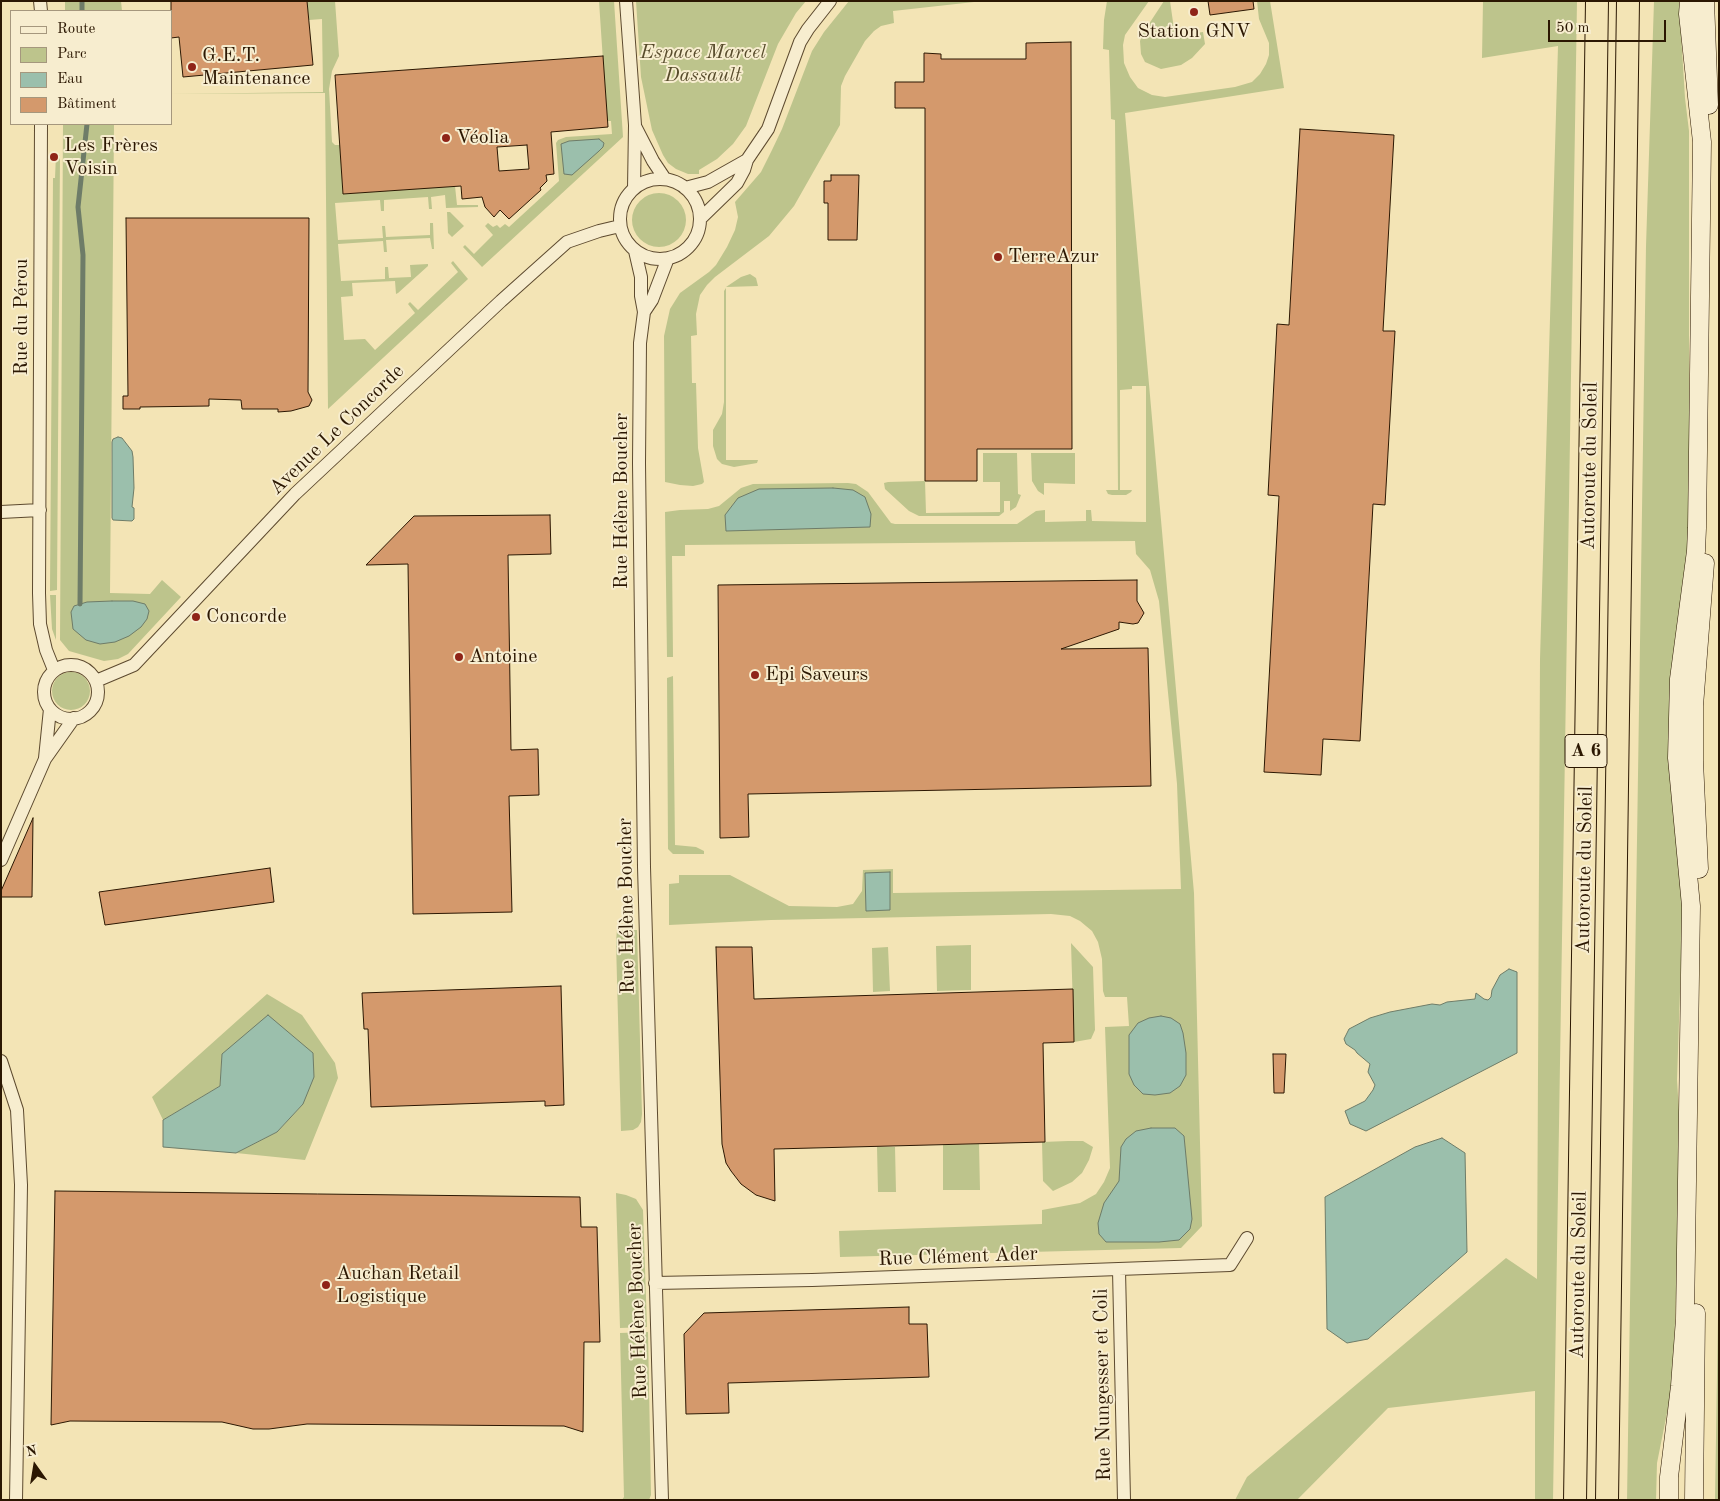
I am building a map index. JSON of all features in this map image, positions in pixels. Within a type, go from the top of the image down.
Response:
[{"type":"highway","name":"Autoroute du Soleil","points":[[1575,1500],[1597,1]]},
{"type":"highway","name":"Autoroute du Soleil","points":[[1607,1500],[1628,1]]},
{"type":"main road","points":[[1669,1500],[1669,1477],[1680,1386],[1685,1319],[1691,906],[1677,758],[1679,679],[1697,528],[1702,142],[1688,1]]},
{"type":"main road","points":[[1694,1500],[1701,974],[1694,743],[1696,672],[1707,530],[1712,187],[1705,1]]},
{"type":"street","points":[[626,1],[635,125],[634,188]]},
{"type":"street","points":[[700,219],[737,183],[747,160],[768,129],[800,42],[830,1]]},
{"type":"street","name":"Rue du Pérou","points":[[41,125],[40,624],[46,650],[54,670]]},
{"type":"street","points":[[635,125],[653,161],[665,179]]},
{"type":"street","points":[[685,188],[708,182],[747,160]]},
{"type":"street","points":[[620,226],[619,219],[622,205],[634,188],[647,181],[665,179],[674,181],[685,188],[695,199],[699,208],[699,229],[689,247],[681,253],[668,258],[652,258],[635,251]]},
{"type":"street","name":"Rue Hélène Boucher","points":[[620,226],[623,236],[635,251],[644,312],[640,344],[639,463],[644,867],[662,1500]]},
{"type":"street","name":"Avenue Le Concorde","points":[[96,681],[134,665],[295,494],[494,308],[568,242],[620,226]]},
{"type":"street","name":"Rue Hélène Boucher","points":[[644,312],[652,300],[668,258]]},
{"type":"street","points":[[1,512],[40,510]]},
{"type":"street","points":[[61,666],[77,666],[85,669],[96,681],[98,691],[96,701],[83,716],[65,718],[50,709],[45,701],[45,684],[54,670],[61,666]]},
{"type":"street","points":[[45,759],[50,709]]},
{"type":"street","points":[[1,860],[45,759],[74,718]]},
{"type":"street","points":[[1,1061],[18,1110],[21,1185],[16,1500]]},
{"type":"street","name":"Rue Clément Ader","points":[[655,1283],[812,1280],[1230,1265],[1247,1238]]},
{"type":"street","name":"Rue Nungesser et Coli","points":[[1119,1270],[1124,1500]]},
{"type":"green space","points":[[65,1],[121,1],[122,10],[65,10]]},
{"type":"green space","points":[[307,1],[335,1],[339,56],[332,71],[329,89],[332,142],[335,145],[340,145],[343,194],[455,186],[457,205],[478,205],[478,207],[446,208],[445,195],[431,197],[432,209],[429,209],[428,197],[384,200],[384,211],[381,211],[380,200],[335,203],[338,240],[383,238],[382,226],[385,226],[386,237],[430,235],[430,223],[433,223],[434,249],[432,249],[430,238],[386,240],[387,252],[384,252],[383,241],[338,244],[341,281],[385,279],[385,267],[388,267],[389,278],[411,277],[410,265],[428,264],[396,294],[395,281],[352,283],[353,296],[341,297],[344,340],[365,339],[375,350],[415,313],[408,304],[410,302],[418,310],[458,272],[451,263],[453,261],[468,279],[328,409],[325,93],[172,94],[323,92],[322,19],[309,20]]},
{"type":"green space","points":[[599,1],[614,1],[623,137],[482,267],[463,247],[465,245],[474,254],[493,235],[485,226],[488,223],[493,227],[497,225],[500,228],[505,224],[509,227],[559,181],[556,143],[558,140],[566,137],[612,134],[611,121],[607,121]]},
{"type":"green space","name":"Espace Marcel Dassault","points":[[636,1],[806,1],[796,13],[778,44],[746,126],[733,144],[717,159],[699,170],[699,174],[688,174],[668,163],[652,130],[641,77]]},
{"type":"green space","points":[[849,1],[983,1],[893,11],[894,23],[881,26],[865,41],[841,86],[840,125],[794,206],[769,236],[715,277],[700,295],[696,314],[697,335],[691,336],[692,383],[696,383],[698,448],[704,482],[693,486],[665,482],[664,336],[670,309],[680,293],[716,265],[727,247],[735,230],[738,217],[735,202],[761,172],[782,129],[812,51],[824,32]]},
{"type":"green space","points":[[1107,1],[1149,1],[1125,35],[1123,45],[1124,63],[1130,77],[1138,88],[1152,95],[1165,97],[1235,87],[1252,82],[1260,74],[1269,55],[1269,43],[1259,19],[1257,1],[1270,1],[1284,88],[1125,113],[1194,893],[1202,1226],[1181,1248],[840,1257],[839,1231],[1042,1224],[1042,1210],[1080,1203],[1096,1194],[1110,1168],[1105,1027],[1129,1026],[1127,997],[1105,997],[1103,991],[1102,959],[1098,942],[1092,931],[1080,921],[1070,916],[1051,914],[771,920],[669,925],[669,884],[679,883],[679,875],[730,875],[789,906],[837,907],[853,904],[862,891],[863,870],[893,869],[893,893],[1181,889],[1177,784],[1159,601],[1150,570],[1136,554],[1135,541],[685,545],[685,556],[672,556],[673,657],[667,657],[665,512],[708,509],[719,506],[741,488],[753,484],[848,483],[856,484],[868,492],[891,523],[895,524],[1017,524],[1036,511],[1045,510],[1045,522],[1086,521],[1086,510],[1091,510],[1092,521],[1146,522],[1146,386],[1132,386],[1132,389],[1120,390],[1120,490],[1132,490],[1126,495],[1112,495],[1108,494],[1106,490],[1118,490],[1115,120],[1111,119],[1109,50],[1103,49]]},
{"type":"green space","points":[[1164,1],[1170,1],[1175,36],[1203,32],[1205,44],[1192,58],[1181,65],[1161,69],[1145,62],[1141,54],[1140,41],[1143,33]]},
{"type":"green space","points":[[1483,1],[1577,1],[1553,1500],[1535,1500],[1535,1391],[1388,1408],[1297,1500],[1235,1500],[1247,1477],[1506,1258],[1537,1279],[1540,659],[1558,46],[1482,58]]},
{"type":"green space","points":[[1654,1],[1679,1],[1689,131],[1689,538],[1674,648],[1683,904],[1677,1080],[1681,1143],[1673,1383],[1657,1463],[1656,1500],[1627,1500],[1646,246]]},
{"type":"green space","points":[[63,125],[114,125],[110,593],[150,594],[162,580],[181,597],[128,654],[118,659],[104,661],[69,651],[60,640]]},
{"type":"green space","points":[[56,155],[60,155],[57,590],[50,591],[53,178],[55,178]]},
{"type":"green space","points":[[654,193],[664,193],[678,201],[684,210],[686,220],[684,230],[678,239],[664,247],[654,247],[644,242],[637,235],[632,225],[632,215],[637,205],[644,198]]},
{"type":"green space","points":[[447,212],[450,212],[464,226],[452,237],[448,233]]},
{"type":"green space","points":[[750,274],[756,278],[758,286],[726,287],[741,277]]},
{"type":"green space","points":[[726,288],[726,460],[758,460],[757,463],[734,467],[722,464],[717,459],[713,446],[713,430],[722,414],[724,402],[724,291]]},
{"type":"green space","points":[[983,453],[1017,453],[1018,494],[1021,495],[1016,507],[1010,511],[1010,501],[1004,501],[1004,512],[999,516],[919,516],[909,511],[885,489],[884,483],[888,482],[925,481],[926,513],[1000,512],[1000,482],[983,482]]},
{"type":"green space","points":[[1031,453],[1075,453],[1075,484],[1044,483],[1044,495],[1038,491],[1032,481]]},
{"type":"green space","points":[[50,595],[56,595],[56,640],[52,629]]},
{"type":"green space","points":[[71,672],[84,678],[90,691],[84,704],[71,710],[58,704],[52,691],[58,678]]},
{"type":"green space","points":[[673,676],[675,845],[696,847],[704,851],[704,854],[673,854],[668,849],[667,678]]},
{"type":"green space","points":[[617,930],[637,930],[642,1114],[638,1127],[633,1130],[621,1131],[616,942]]},
{"type":"green space","points":[[1071,943],[1093,967],[1095,1030],[1091,1039],[1074,1042]]},
{"type":"green space","points":[[971,945],[971,990],[937,991],[936,946]]},
{"type":"green space","points":[[888,947],[890,991],[873,992],[872,948]]},
{"type":"green space","points":[[267,994],[302,1015],[335,1063],[338,1078],[305,1160],[236,1153],[277,1132],[303,1104],[222,1054],[220,1086],[163,1120],[152,1097]]},
{"type":"green space","points":[[1083,1141],[1093,1147],[1082,1173],[1072,1182],[1053,1191],[1043,1181],[1042,1142]]},
{"type":"green space","points":[[979,1144],[980,1190],[943,1190],[943,1145]]},
{"type":"green space","points":[[877,1147],[895,1147],[896,1192],[878,1192]]},
{"type":"green space","points":[[616,1193],[636,1199],[643,1210],[647,1327],[620,1328]]},
{"type":"green space","points":[[1719,1251],[1719,1500],[1715,1500]]},
{"type":"green space","points":[[648,1332],[651,1495],[649,1500],[622,1500],[624,1497],[620,1333]]},
{"type":"water","points":[[599,139],[604,143],[599,151],[572,175],[564,174],[561,144],[569,141]]},
{"type":"water","points":[[122,438],[132,451],[133,457],[134,488],[132,507],[134,508],[134,519],[132,521],[113,520],[112,518],[112,442],[113,439]]},
{"type":"water","points":[[833,488],[853,490],[865,497],[871,514],[870,527],[726,531],[725,515],[738,498],[759,489]]},
{"type":"water","points":[[133,601],[145,604],[149,611],[147,619],[141,627],[129,636],[115,642],[100,644],[86,640],[73,629],[71,612],[74,606],[87,602]]},
{"type":"water","points":[[890,872],[890,910],[866,911],[865,873]]},
{"type":"water","points":[[1509,969],[1517,972],[1517,1053],[1366,1131],[1350,1124],[1345,1111],[1365,1101],[1375,1085],[1368,1072],[1370,1064],[1346,1044],[1344,1039],[1349,1029],[1370,1018],[1390,1012],[1432,1004],[1440,1005],[1447,1002],[1475,999],[1476,993],[1488,1000],[1500,975]]},
{"type":"water","points":[[268,1015],[313,1053],[314,1077],[303,1104],[277,1132],[236,1153],[163,1147],[163,1120],[220,1086],[222,1054]]},
{"type":"water","points":[[1161,1016],[1171,1018],[1180,1024],[1186,1053],[1186,1075],[1180,1086],[1170,1093],[1143,1094],[1134,1085],[1129,1074],[1129,1035],[1138,1023],[1149,1018]]},
{"type":"water","points":[[1151,1128],[1175,1128],[1184,1136],[1192,1219],[1190,1229],[1179,1240],[1106,1242],[1099,1234],[1098,1223],[1104,1203],[1119,1181],[1121,1147],[1126,1139],[1136,1131]]},
{"type":"water","points":[[1442,1138],[1465,1153],[1467,1252],[1368,1339],[1347,1343],[1327,1329],[1325,1197],[1415,1147]]},
{"type":"building","points":[[171,1],[307,1],[313,65],[183,77],[179,37],[172,38]]},
{"type":"building","points":[[1208,1],[1253,1],[1254,9],[1210,15]]},
{"type":"building","name":"TerreAzur","points":[[1071,42],[1072,449],[977,449],[977,481],[925,481],[925,108],[895,108],[895,82],[924,82],[924,53],[941,54],[941,59],[1026,59],[1026,43]]},
{"type":"building","name":"Véolia","points":[[603,56],[608,127],[551,132],[554,174],[546,175],[547,181],[540,188],[541,190],[509,219],[500,210],[494,217],[485,207],[482,197],[462,199],[461,186],[343,194],[335,75]],"holes":[[[527,145],[529,169],[499,171],[497,147]]]},
{"type":"building","points":[[1300,129],[1394,135],[1383,331],[1395,331],[1385,505],[1373,504],[1360,741],[1323,739],[1321,775],[1264,772],[1279,496],[1268,495],[1277,324],[1289,325]]},
{"type":"building","points":[[831,175],[859,175],[857,240],[828,240],[828,203],[824,203],[824,181],[831,181]]},
{"type":"building","points":[[126,218],[309,218],[308,392],[312,400],[309,406],[278,412],[278,409],[242,409],[241,400],[209,399],[209,406],[123,409],[123,396],[128,396]]},
{"type":"building","name":"Antoine","points":[[550,515],[551,554],[508,555],[511,750],[538,749],[539,795],[509,796],[512,912],[413,914],[408,564],[366,565],[414,516]]},
{"type":"building","points":[[1137,580],[1137,601],[1144,613],[1138,623],[1119,622],[1119,629],[1061,649],[1148,648],[1151,786],[748,794],[749,837],[720,838],[718,585]]},
{"type":"building","points":[[33,818],[32,897],[1,897],[1,891]]},
{"type":"building","points":[[270,868],[274,902],[105,925],[99,892]]},
{"type":"building","points":[[716,947],[752,947],[754,999],[1073,989],[1074,1042],[1043,1043],[1045,1142],[774,1149],[775,1201],[756,1195],[741,1184],[731,1171],[726,1163],[722,1144]]},
{"type":"building","points":[[561,986],[564,1105],[545,1106],[545,1101],[371,1107],[368,1029],[364,1029],[362,993]]},
{"type":"building","points":[[1273,1054],[1286,1054],[1284,1093],[1274,1093]]},
{"type":"building","name":"Auchan Retail Logistique","points":[[55,1191],[580,1197],[581,1227],[597,1227],[600,1342],[584,1342],[583,1432],[564,1426],[307,1424],[253,1429],[222,1422],[70,1421],[51,1425]]},
{"type":"building","points":[[909,1307],[909,1324],[927,1324],[929,1377],[728,1383],[729,1413],[686,1414],[684,1334],[704,1313]]},
{"type":"waterway","points":[[82,1],[82,10]]},
{"type":"waterway","points":[[80,604],[83,255],[78,207],[87,125]]},
{"type":"place","name":"Station GNV","points":[[1194,12]]},
{"type":"place","name":"G.E.T. Maintenance","points":[[192,67]]},
{"type":"place","name":"Véolia","points":[[446,138]]},
{"type":"place","name":"Les Frères Voisin","points":[[54,157]]},
{"type":"place","name":"TerreAzur","points":[[998,257]]},
{"type":"place","name":"Concorde","points":[[196,617]]},
{"type":"place","name":"Antoine","points":[[459,657]]},
{"type":"place","name":"Epi Saveurs","points":[[755,675]]},
{"type":"place","name":"Auchan Retail Logistique","points":[[326,1285]]}]
